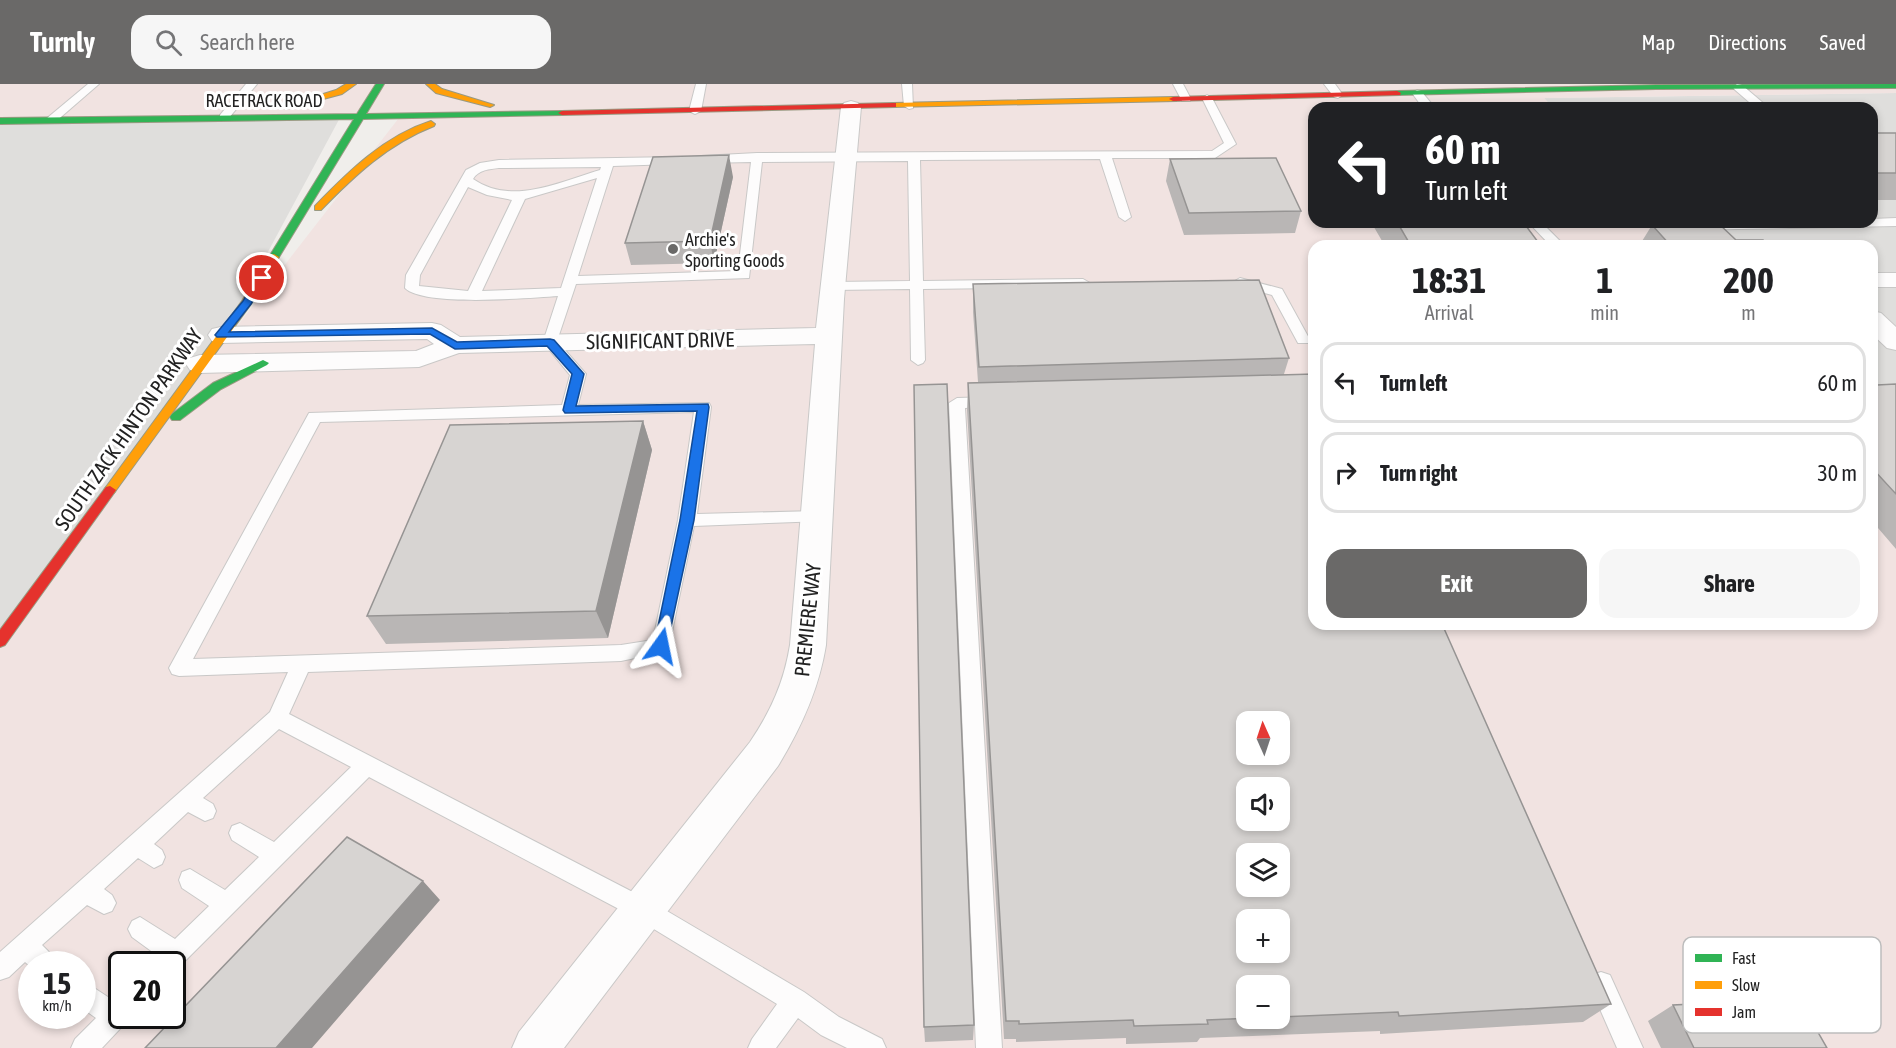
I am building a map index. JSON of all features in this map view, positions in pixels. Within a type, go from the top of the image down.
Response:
[{"type":"street","points":[[224,117],[263,113],[300,104],[339,92],[352,84]]},
{"type":"street","name":"SOUTH ZACK HINTON PARKWAY","points":[[0,641],[247,302],[357,118],[380,84]]},
{"type":"street","points":[[430,84],[439,91],[466,99],[542,114]]},
{"type":"street","name":"RACETRACK ROAD","points":[[0,121],[224,117],[357,118],[909,106],[1186,99],[1333,89],[1896,86]]},
{"type":"street","name":"PREMIERE WAY","points":[[535,1048],[764,754],[796,697],[803,675],[808,645],[829,336],[850,107]]},
{"type":"street","points":[[284,240],[384,145],[412,129],[464,116]]},
{"type":"street","points":[[1878,280],[1896,280]]},
{"type":"street","points":[[1878,325],[1896,342]]},
{"type":"street","name":"SIGNIFICANT DRIVE","points":[[221,335],[432,331],[455,345]]},
{"type":"street","name":"SIGNIFICANT DRIVE","points":[[200,364],[419,359],[455,345],[829,336]]},
{"type":"street","points":[[143,446],[195,400],[238,372],[263,363]]},
{"type":"lane","points":[[50,121],[94,84]]},
{"type":"lane","points":[[224,117],[252,84]]},
{"type":"lane","points":[[695,111],[701,84]]},
{"type":"lane","points":[[907,84],[909,106]]},
{"type":"lane","points":[[1178,84],[1186,99]]},
{"type":"lane","points":[[1738,87],[1756,102]]},
{"type":"lane","points":[[757,157],[744,275],[474,294],[412,288],[413,275],[470,173],[484,166],[499,164],[607,167],[757,157],[1215,154],[1230,144],[1207,98]]},
{"type":"lane","points":[[1105,155],[1125,217]]},
{"type":"lane","points":[[914,157],[918,360]]},
{"type":"lane","points":[[466,180],[477,189],[490,194],[520,197],[607,167]]},
{"type":"lane","points":[[569,410],[578,374],[550,342],[607,167]]},
{"type":"lane","points":[[474,294],[520,197]]},
{"type":"lane","points":[[1878,222],[1896,222]]},
{"type":"lane","points":[[1540,228],[1552,240]]},
{"type":"lane","points":[[1231,282],[1243,282],[1277,292],[1303,340]]},
{"type":"lane","points":[[833,286],[1100,283]]},
{"type":"lane","points":[[990,1048],[957,403],[1005,401]]},
{"type":"lane","points":[[703,407],[687,520],[661,646],[621,653],[179,668],[315,417],[569,410],[703,407]]},
{"type":"lane","points":[[687,520],[817,517]]},
{"type":"lane","points":[[0,968],[33,953],[196,805],[277,718],[302,664]]},
{"type":"lane","points":[[277,718],[642,909],[795,1001],[830,1026],[872,1048]]},
{"type":"lane","points":[[180,951],[366,765]]},
{"type":"lane","points":[[240,833],[276,856]]},
{"type":"lane","points":[[190,880],[227,905]]},
{"type":"lane","points":[[140,929],[163,951]]},
{"type":"lane","points":[[1590,961],[1630,1048]]},
{"type":"lane","points":[[761,1048],[795,1001]]},
{"type":"lane","points":[[84,1048],[108,1024]]},
{"type":"shaded area","points":[[0,84],[1896,84],[1896,93],[1544,98],[1548,102],[1308,102],[1308,228],[1668,228],[1679,240],[1308,240],[1308,630],[1878,630],[1878,448],[1896,468],[1896,1048],[0,1048],[0,631],[402,114],[0,119]]},
{"type":"shaded area","points":[[1896,93],[1896,468],[1878,448],[1878,240],[1679,240],[1668,228],[1878,228],[1878,102],[1548,102],[1544,98]]},
{"type":"shaded area","points":[[342,114],[196,386],[0,641],[0,119]]},
{"type":"building","points":[[1878,133],[1896,133],[1896,173],[1878,173]]},
{"type":"building","points":[[729,155],[710,241],[625,243],[653,157]]},
{"type":"building","points":[[1276,158],[1301,211],[1189,213],[1170,159]]},
{"type":"building","points":[[1400,228],[1528,228],[1536,240],[1408,240]]},
{"type":"building","points":[[1655,228],[1723,228],[1736,240],[1666,240]]},
{"type":"building","points":[[1259,280],[1289,358],[979,367],[973,284]]},
{"type":"building","points":[[1308,374],[1308,630],[1445,630],[1611,1004],[1399,1016],[1398,1012],[1290,1017],[1290,975],[1236,975],[1236,1019],[1207,1020],[1208,1024],[1134,1026],[1133,1020],[1019,1024],[1019,1021],[1006,1021],[968,383]]},
{"type":"building","points":[[947,384],[974,1025],[924,1027],[914,385]]},
{"type":"building","points":[[1896,384],[1896,494],[1878,474],[1878,385]]},
{"type":"building","points":[[643,421],[596,611],[367,616],[450,425]]},
{"type":"building","points":[[347,837],[423,881],[276,1048],[145,1048],[163,1029],[186,1029],[186,1005]]},
{"type":"building","points":[[1673,1005],[1683,1005],[1683,1025]]},
{"type":"building","points":[[1687,1033],[1818,1033],[1827,1048],[1694,1048]]},
{"type":"traffic: fast","points":[[274,257],[380,84]]},
{"type":"traffic: fast","points":[[1397,93],[1656,87],[1896,86]]},
{"type":"traffic: fast","points":[[0,121],[562,113]]},
{"type":"traffic: fast","points":[[176,417],[217,386],[263,363]]},
{"type":"traffic: slow","points":[[286,107],[339,92],[352,84]]},
{"type":"traffic: slow","points":[[430,84],[439,91],[490,105]]},
{"type":"traffic: slow","points":[[893,105],[1173,99]]},
{"type":"traffic: slow","points":[[318,208],[356,170],[384,148],[431,124]]},
{"type":"traffic: slow","points":[[110,490],[247,302],[274,257]]},
{"type":"traffic: jam","points":[[1173,99],[1397,93]]},
{"type":"traffic: jam","points":[[562,113],[893,105]]},
{"type":"traffic: jam","points":[[0,641],[110,490]]},
{"type":"place","name":"Archie's Sporting Goods","points":[[673,249]]},
{"type":"route","points":[[262,278],[247,302],[221,335],[432,331],[455,345],[550,342],[578,374],[569,410],[703,407],[687,520],[661,646]]}]
